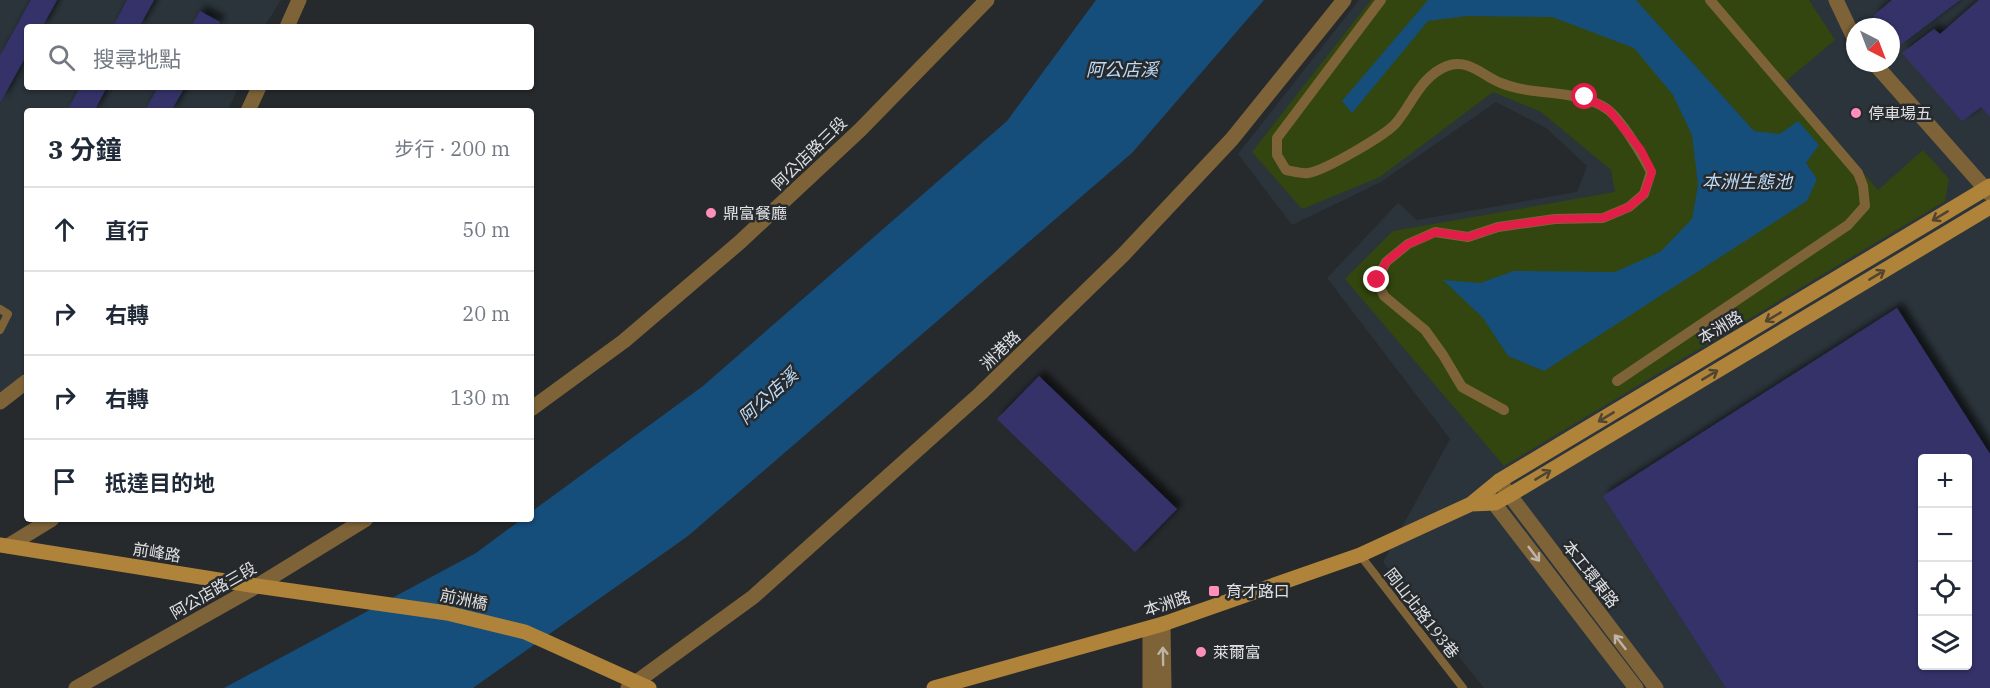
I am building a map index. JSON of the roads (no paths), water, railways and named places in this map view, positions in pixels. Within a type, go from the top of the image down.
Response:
[{"type":"main road","name":"本洲路","points":[[1499,481],[1988,190]]},
{"type":"main road","name":"本洲路","points":[[934,688],[1156,626],[1360,555],[1471,504],[1496,497],[1990,208]]},
{"type":"main road","name":"前峰路","points":[[4,546],[309,593]]},
{"type":"main road","name":"前洲橋","points":[[309,593],[447,613],[525,632],[604,666],[638,686]]},
{"type":"street","points":[[287,24],[299,0]]},
{"type":"street","name":"阿公店路三段","points":[[534,406],[624,341],[757,227],[860,130],[987,0]]},
{"type":"street","name":"洲港路","points":[[638,686],[753,597],[998,377],[1124,254],[1232,139],[1344,0]]},
{"type":"street","points":[[1381,0],[1277,138],[1277,155],[1286,170],[1308,173],[1358,150],[1394,125],[1425,80],[1448,66],[1472,66],[1501,83],[1539,93],[1585,97],[1609,110],[1641,150],[1652,172],[1644,194],[1629,207],[1603,218],[1555,219],[1498,227],[1468,237],[1436,232],[1408,244],[1386,262],[1377,280],[1383,296],[1402,309],[1425,330],[1462,387],[1504,410]]},
{"type":"street","points":[[1617,381],[1848,225],[1865,206],[1863,186],[1858,173],[1710,0]]},
{"type":"street","points":[[1836,0],[1846,21]]},
{"type":"street","points":[[1882,72],[1988,190],[1990,208]]},
{"type":"street","points":[[249,108],[258,90]]},
{"type":"street","points":[[0,402],[24,383]]},
{"type":"street","name":"本工環東路","points":[[1499,481],[1496,497],[1636,688]]},
{"type":"street","name":"本工環東路","points":[[1496,497],[1656,688]]},
{"type":"street","points":[[4,546],[47,522]]},
{"type":"street","name":"阿公店路三段","points":[[76,688],[257,586],[361,522]]},
{"type":"street","points":[[1150,688],[1156,626]]},
{"type":"street","points":[[1156,626],[1164,688]]},
{"type":"lane","points":[[0,309],[8,314],[0,330]]},
{"type":"lane","name":"岡山北路193巷","points":[[1360,555],[1463,688]]},
{"type":"water","name":"阿公店溪","points":[[1096,0],[1264,0],[1132,153],[688,536],[473,688],[224,688],[476,553],[518,522],[534,522],[534,510],[703,386],[1007,121]]},
{"type":"water","name":"本洲生態池","points":[[1428,0],[1636,0],[1754,131],[1780,134],[1798,121],[1819,145],[1806,163],[1817,179],[1807,201],[1544,371],[1508,356],[1483,318],[1443,280],[1480,283],[1514,271],[1615,272],[1660,252],[1692,219],[1698,185],[1692,135],[1673,95],[1634,48],[1552,17],[1467,16],[1428,21],[1352,113],[1342,101]]},
{"type":"place","name":"停車場五","points":[[1856,113]]},
{"type":"place","name":"鼎富餐廳","points":[[711,213]]},
{"type":"place","name":"育才路口","points":[[1214,591]]},
{"type":"place","name":"萊爾富","points":[[1201,652]]}]
